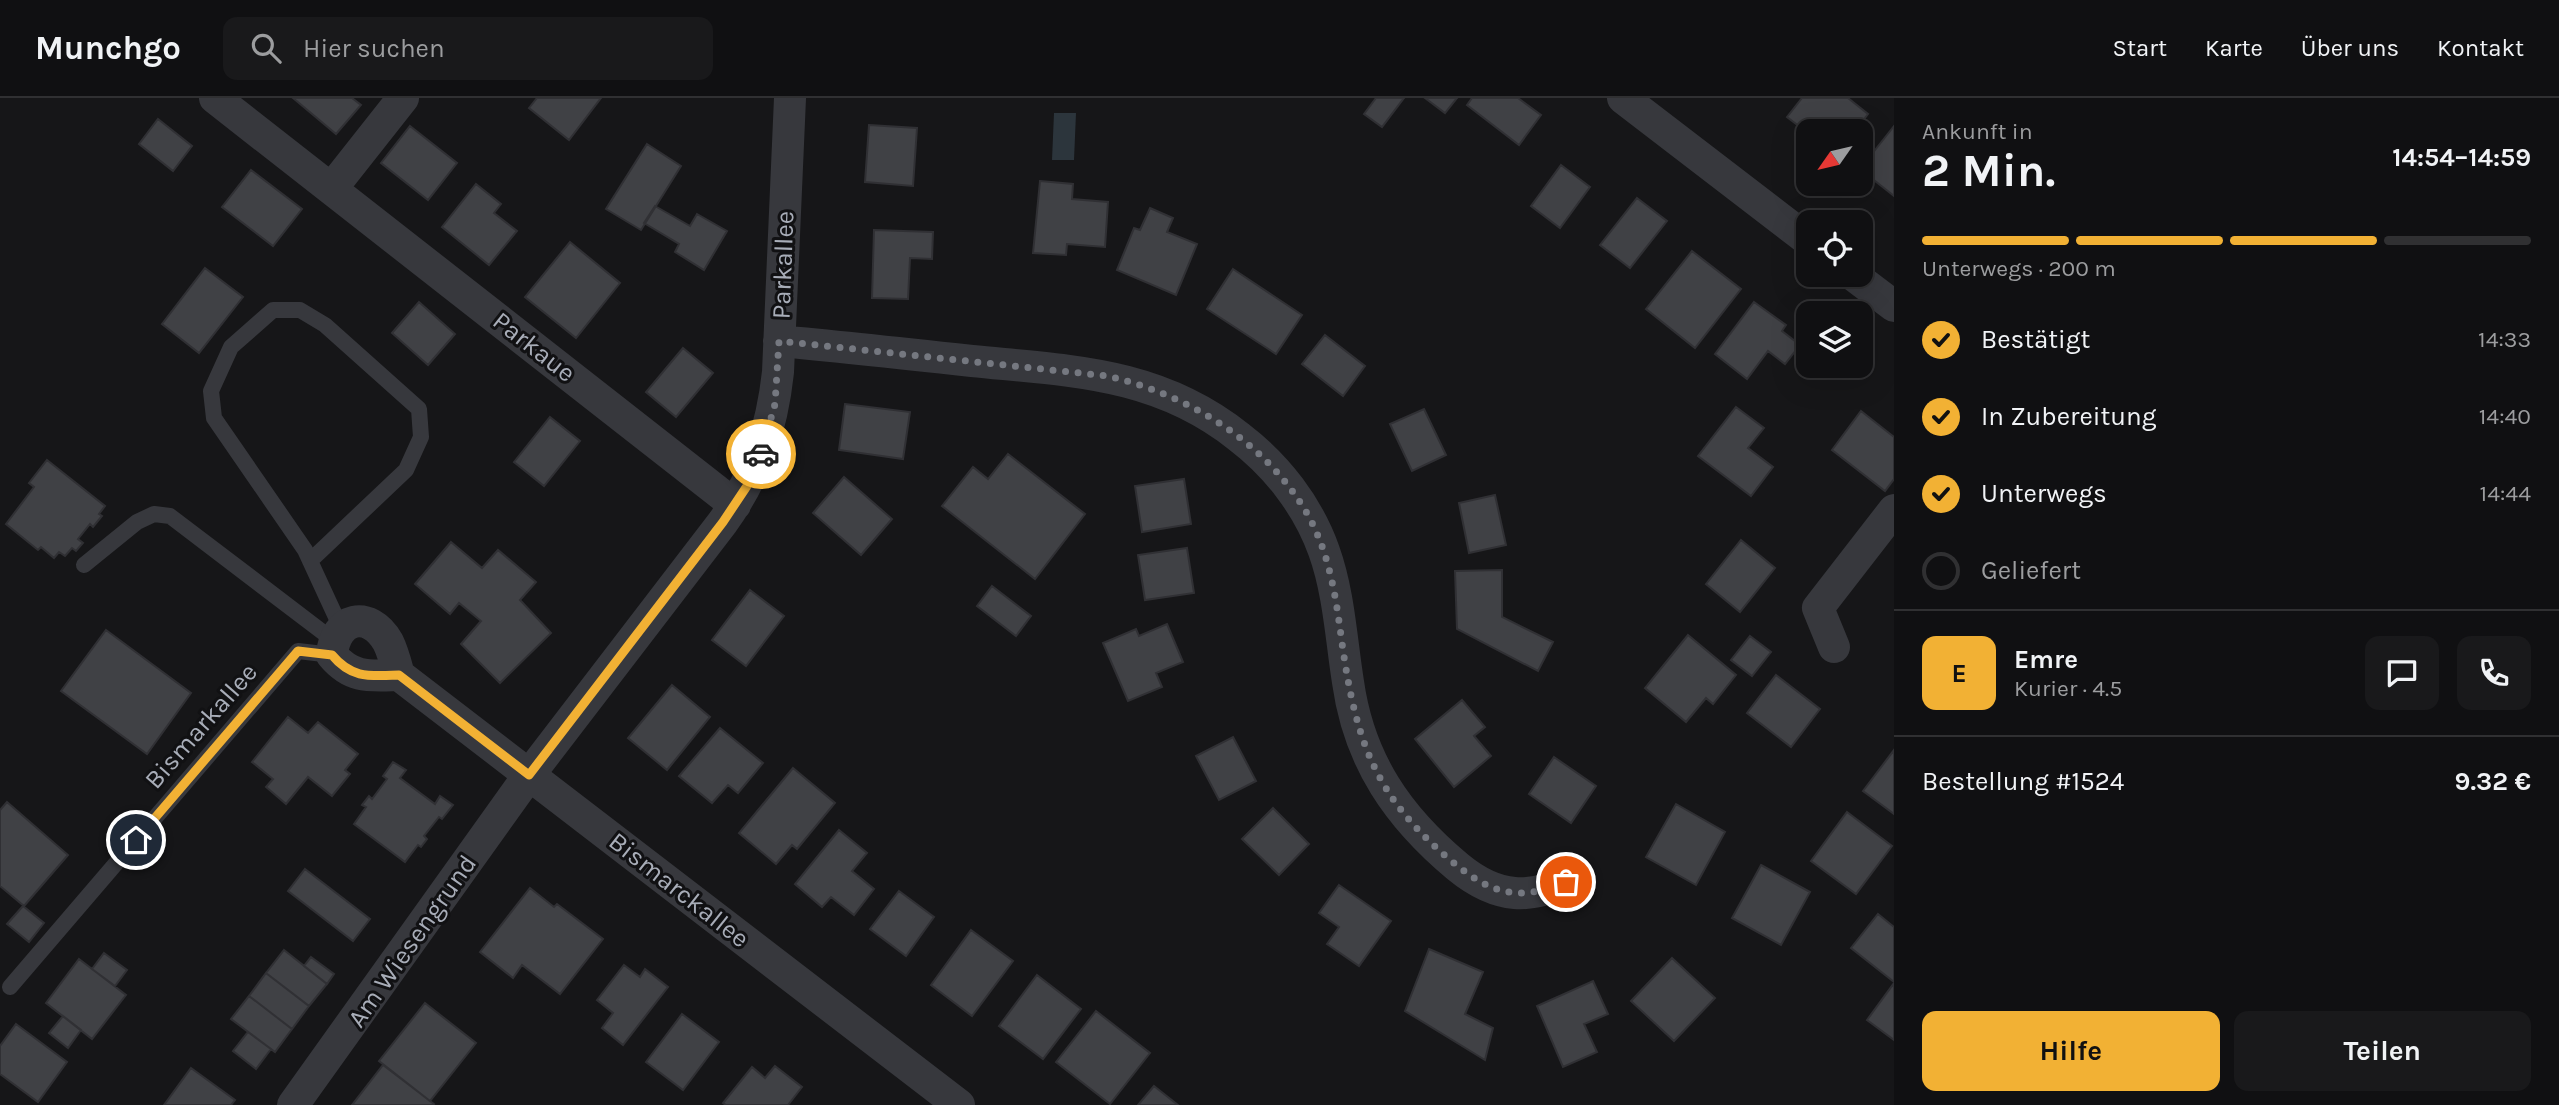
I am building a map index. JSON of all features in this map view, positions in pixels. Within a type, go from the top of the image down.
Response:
[{"type":"street","name":"Parkaue","points":[[215,98],[735,505]]},
{"type":"street","points":[[332,188],[403,98]]},
{"type":"street","name":"Parkallee","points":[[529,775],[735,505],[756,466],[770,425],[776,394],[790,98]]},
{"type":"street","points":[[1623,98],[1796,231]]},
{"type":"street","points":[[1869,287],[1894,306]]},
{"type":"street","points":[[779,341],[1108,376],[1164,393],[1216,420],[1240,437],[1272,468],[1297,499],[1317,533],[1334,590],[1353,712],[1370,761],[1396,805],[1440,853],[1477,882],[1488,887],[1511,893],[1536,893],[1575,877]]},
{"type":"street","points":[[1835,647],[1818,608],[1894,510]]},
{"type":"street","points":[[364,621],[376,628],[387,641],[399,675],[354,674],[341,666],[336,641],[350,622],[364,621]]},
{"type":"street","name":"Bismarckallee","points":[[399,675],[959,1105]]},
{"type":"street","name":"Am Wiesengrund","points":[[293,1105],[529,775]]},
{"type":"lane","points":[[310,561],[406,470],[421,438],[419,409],[325,325],[300,310],[274,310],[231,347],[211,391],[214,418],[305,550],[336,641]]},
{"type":"lane","points":[[84,565],[137,522],[154,514],[170,516],[336,641]]},
{"type":"lane","name":"Bismarkallee","points":[[10,987],[298,651],[336,641]]},
{"type":"shaded area","points":[[1054,113],[1076,113],[1074,160],[1052,160]]},
{"type":"building","points":[[293,98],[352,98],[361,105],[336,134]]},
{"type":"building","points":[[537,98],[601,98],[569,140],[529,108]]},
{"type":"building","points":[[1376,98],[1404,98],[1382,127],[1364,114]]},
{"type":"building","points":[[1425,98],[1457,98],[1445,113]]},
{"type":"building","points":[[1472,98],[1518,98],[1541,115],[1519,145],[1467,105]]},
{"type":"building","points":[[1802,98],[1848,98],[1868,114],[1864,119],[1796,119],[1796,124],[1787,117]]},
{"type":"building","points":[[158,119],[192,146],[173,171],[139,144]]},
{"type":"building","points":[[869,125],[917,128],[913,186],[865,182]]},
{"type":"building","points":[[410,126],[457,163],[428,200],[381,163]]},
{"type":"building","points":[[1894,126],[1894,196],[1873,179],[1873,153]]},
{"type":"building","points":[[647,144],[681,166],[641,230],[606,209]]},
{"type":"building","points":[[1561,165],[1590,187],[1560,228],[1531,206]]},
{"type":"building","points":[[251,170],[302,209],[273,246],[222,207]]},
{"type":"building","points":[[1040,181],[1073,184],[1072,199],[1108,202],[1105,247],[1067,244],[1066,255],[1033,253]]},
{"type":"building","points":[[476,184],[501,204],[494,213],[517,231],[489,265],[442,227]]},
{"type":"building","points":[[1637,198],[1667,221],[1630,268],[1600,245]]},
{"type":"building","points":[[655,206],[690,226],[697,214],[727,231],[704,270],[675,252],[679,244],[644,223]]},
{"type":"building","points":[[1150,208],[1173,218],[1167,232],[1197,244],[1176,295],[1117,270],[1134,228],[1140,230]]},
{"type":"building","points":[[874,230],[933,232],[932,259],[910,258],[908,299],[872,298]]},
{"type":"building","points":[[570,242],[620,283],[576,338],[525,297]]},
{"type":"building","points":[[1692,251],[1741,289],[1695,348],[1646,309]]},
{"type":"building","points":[[205,268],[243,297],[199,353],[162,324]]},
{"type":"building","points":[[1233,269],[1302,315],[1276,354],[1207,309]]},
{"type":"building","points":[[419,302],[455,334],[428,365],[392,333]]},
{"type":"building","points":[[1754,302],[1786,325],[1782,331],[1796,342],[1796,350],[1785,364],[1768,351],[1747,379],[1715,354]]},
{"type":"building","points":[[1325,335],[1365,366],[1343,396],[1302,364]]},
{"type":"building","points":[[683,348],[713,373],[676,417],[646,392]]},
{"type":"building","points":[[845,404],[910,412],[903,459],[839,450]]},
{"type":"building","points":[[1736,407],[1764,428],[1748,448],[1773,467],[1751,496],[1698,456]]},
{"type":"building","points":[[1424,409],[1446,455],[1412,471],[1390,424]]},
{"type":"building","points":[[1861,411],[1894,437],[1894,479],[1885,491],[1832,450]]},
{"type":"building","points":[[550,417],[580,441],[544,486],[514,462]]},
{"type":"building","points":[[1008,454],[1085,514],[1035,579],[942,506],[973,467],[988,479]]},
{"type":"building","points":[[47,460],[105,506],[99,514],[102,516],[93,527],[90,524],[78,539],[83,543],[76,551],[72,548],[65,556],[59,552],[54,558],[41,547],[38,550],[6,524],[34,487],[29,483]]},
{"type":"building","points":[[844,477],[892,519],[861,555],[813,513]]},
{"type":"building","points":[[1184,479],[1191,524],[1142,532],[1135,486]]},
{"type":"building","points":[[1495,495],[1506,545],[1469,553],[1459,503]]},
{"type":"building","points":[[1741,540],[1775,568],[1740,612],[1706,584]]},
{"type":"building","points":[[451,542],[482,568],[498,550],[536,582],[520,600],[551,633],[500,683],[461,644],[481,621],[459,603],[450,614],[415,584]]},
{"type":"building","points":[[1187,548],[1194,593],[1145,600],[1138,555]]},
{"type":"building","points":[[1502,570],[1502,617],[1553,642],[1538,671],[1457,629],[1455,571]]},
{"type":"building","points":[[992,586],[1031,616],[1016,636],[977,606]]},
{"type":"building","points":[[750,590],[784,616],[746,666],[712,640]]},
{"type":"building","points":[[1167,624],[1183,662],[1156,673],[1162,687],[1128,701],[1103,643],[1136,629],[1139,636]]},
{"type":"building","points":[[106,630],[191,693],[147,754],[61,691]]},
{"type":"building","points":[[1688,635],[1736,675],[1713,704],[1706,698],[1686,722],[1645,688]]},
{"type":"building","points":[[1750,636],[1771,652],[1752,676],[1731,660]]},
{"type":"building","points":[[1776,675],[1820,709],[1791,747],[1747,713]]},
{"type":"building","points":[[672,685],[710,717],[667,770],[628,738]]},
{"type":"building","points":[[1462,700],[1485,727],[1474,736],[1491,756],[1454,787],[1415,739]]},
{"type":"building","points":[[288,717],[308,733],[318,722],[358,754],[345,770],[350,774],[332,796],[308,777],[286,804],[266,787],[273,779],[252,762]]},
{"type":"building","points":[[720,728],[763,763],[738,793],[728,785],[712,803],[679,776]]},
{"type":"building","points":[[1233,737],[1256,781],[1219,800],[1196,756]]},
{"type":"building","points":[[1894,750],[1894,814],[1863,791]]},
{"type":"building","points":[[1554,757],[1596,786],[1571,823],[1529,794]]},
{"type":"building","points":[[393,762],[406,770],[400,778],[435,804],[440,796],[453,805],[442,819],[439,817],[424,836],[427,839],[421,847],[418,845],[405,862],[354,824],[366,807],[362,805],[369,796],[372,799],[387,779],[383,776]]},
{"type":"building","points":[[793,768],[835,803],[797,849],[792,845],[776,864],[739,833]]},
{"type":"building","points":[[7,802],[68,855],[24,906],[0,886],[0,810]]},
{"type":"building","points":[[1676,804],[1725,832],[1696,885],[1646,857]]},
{"type":"building","points":[[1273,808],[1309,844],[1279,875],[1242,839]]},
{"type":"building","points":[[1847,812],[1892,846],[1856,894],[1811,861]]},
{"type":"building","points":[[839,830],[867,853],[852,871],[874,889],[854,915],[831,897],[822,907],[795,884]]},
{"type":"building","points":[[1761,865],[1810,892],[1781,945],[1732,918]]},
{"type":"building","points":[[305,869],[370,919],[353,941],[288,891]]},
{"type":"building","points":[[1339,885],[1391,921],[1359,966],[1327,944],[1339,927],[1319,913]]},
{"type":"building","points":[[530,888],[554,907],[557,904],[603,939],[560,994],[522,965],[513,978],[480,952]]},
{"type":"building","points":[[899,891],[934,917],[906,956],[870,929]]},
{"type":"building","points":[[23,906],[44,923],[29,942],[7,924]]},
{"type":"building","points":[[1878,914],[1894,927],[1894,982],[1851,948]]},
{"type":"building","points":[[971,930],[1013,961],[972,1016],[931,985]]},
{"type":"building","points":[[1429,949],[1483,972],[1465,1014],[1493,1028],[1485,1060],[1405,1011]]},
{"type":"building","points":[[284,950],[327,984],[309,1006],[266,973]]},
{"type":"building","points":[[104,953],[127,970],[115,986],[92,969]]},
{"type":"building","points":[[311,957],[334,974],[327,984],[304,966]]},
{"type":"building","points":[[1672,958],[1715,998],[1674,1041],[1631,1001]]},
{"type":"building","points":[[79,959],[126,995],[92,1039],[46,1003]]},
{"type":"building","points":[[624,965],[640,977],[645,969],[668,987],[623,1045],[602,1028],[613,1013],[597,1000]]},
{"type":"building","points":[[266,973],[309,1006],[292,1029],[249,996]]},
{"type":"building","points":[[1037,975],[1081,1009],[1043,1059],[999,1026]]},
{"type":"building","points":[[1593,981],[1608,1014],[1584,1024],[1597,1052],[1563,1067],[1537,1006]]},
{"type":"building","points":[[1894,983],[1894,1040],[1867,1020]]},
{"type":"building","points":[[249,996],[292,1029],[275,1052],[231,1019]]},
{"type":"building","points":[[425,1003],[476,1043],[430,1101],[379,1061]]},
{"type":"building","points":[[1096,1011],[1150,1053],[1110,1104],[1056,1062]]},
{"type":"building","points":[[682,1014],[719,1042],[683,1090],[646,1062]]},
{"type":"building","points":[[63,1016],[81,1030],[68,1048],[49,1033]]},
{"type":"building","points":[[16,1024],[67,1062],[38,1102],[0,1074],[0,1046]]},
{"type":"building","points":[[248,1032],[271,1049],[256,1069],[233,1051]]},
{"type":"building","points":[[383,1065],[434,1104],[352,1105]]},
{"type":"building","points":[[775,1066],[802,1087],[788,1105],[723,1103],[752,1067],[765,1078]]},
{"type":"building","points":[[191,1068],[235,1100],[231,1105],[164,1105]]},
{"type":"building","points":[[1154,1086],[1178,1105],[1138,1105]]},
{"type":"way so far","points":[[761,454],[775,404],[779,341],[1108,376],[1137,383],[1191,405],[1240,437],[1262,457],[1286,483],[1317,533],[1330,570],[1353,712],[1370,761],[1396,805],[1440,853],[1477,882],[1488,887],[1523,894],[1548,890],[1566,882]]},
{"type":"route","points":[[136,840],[298,651],[332,655],[341,666],[354,674],[399,675],[529,775],[723,522],[747,486],[761,454]]}]
